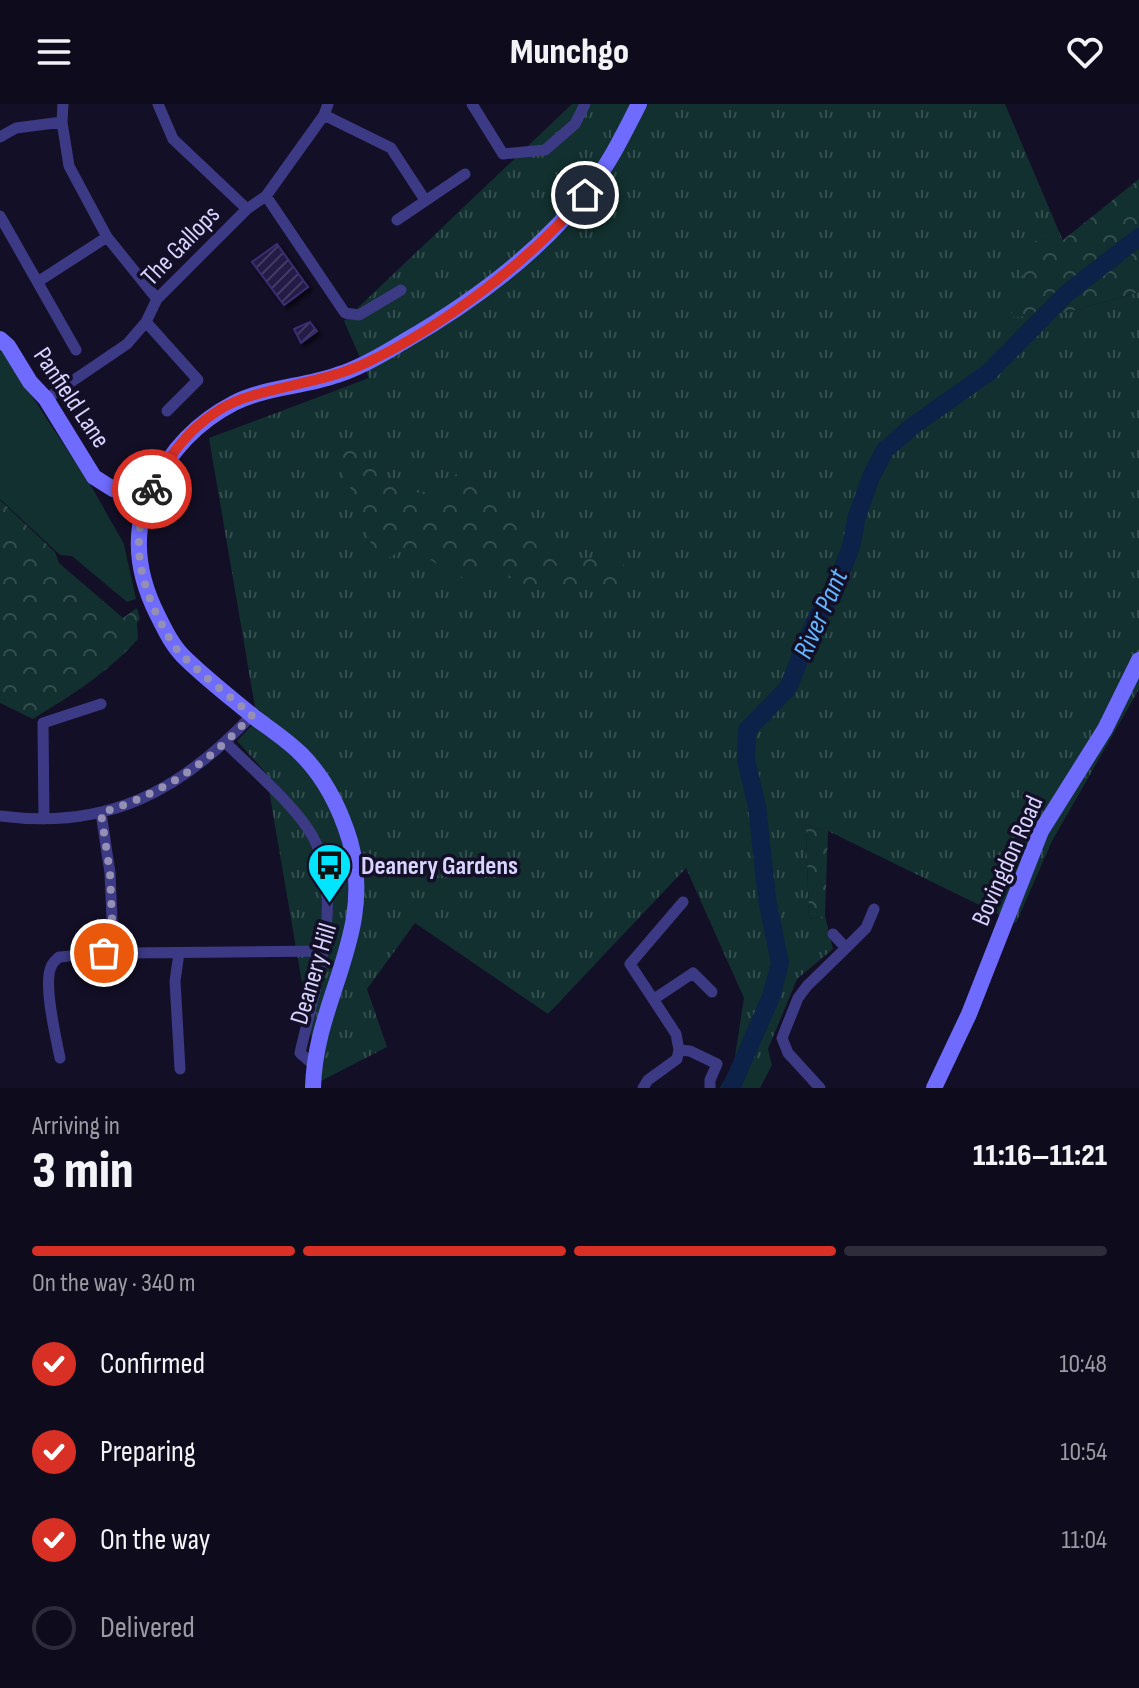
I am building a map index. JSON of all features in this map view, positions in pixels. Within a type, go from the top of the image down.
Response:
[{"type":"main road","name":"Deanery Hill","points":[[313,1088],[314,1065],[325,1015],[352,937],[357,890],[355,866],[342,817],[332,794],[317,772],[291,745],[180,653],[150,600],[141,574],[138,542],[147,498],[162,469],[183,441],[217,411],[247,396],[337,376],[370,362],[450,315],[516,262],[574,207],[595,182],[639,104]]},
{"type":"main road","name":"Panfield Lane","points":[[0,339],[46,399],[94,477],[113,489],[147,498]]},
{"type":"main road","name":"Bovingdon Road","points":[[934,1088],[969,1014],[1041,831],[1105,729],[1139,660]]},
{"type":"street","points":[[63,104],[62,122],[69,166],[107,237],[157,299]]},
{"type":"street","points":[[158,104],[173,139],[247,209]]},
{"type":"street","points":[[472,104],[503,154],[545,150],[575,124],[585,104]]},
{"type":"street","points":[[326,110],[391,148],[425,200]]},
{"type":"street","name":"The Gallops","points":[[46,399],[127,344],[146,322],[157,299],[247,209],[266,196],[326,110]]},
{"type":"street","points":[[0,137],[16,128],[62,122]]},
{"type":"street","points":[[397,220],[465,174]]},
{"type":"street","points":[[266,196],[345,313],[359,315],[401,290]]},
{"type":"street","points":[[0,216],[76,350]]},
{"type":"street","points":[[39,281],[107,237]]},
{"type":"street","points":[[146,322],[198,380],[167,411]]},
{"type":"street","points":[[44,819],[40,723],[101,704]]},
{"type":"street","points":[[0,816],[44,819],[101,813],[163,790],[204,763],[252,715]]},
{"type":"street","name":"Deanery Hill","points":[[226,743],[313,836],[322,859],[326,881],[323,951],[300,1053],[314,1065]]},
{"type":"street","points":[[101,813],[110,873],[115,950]]},
{"type":"street","points":[[643,1088],[648,1080],[677,1059],[679,1050],[676,1034],[630,964],[683,902]]},
{"type":"street","points":[[820,1088],[788,1053],[782,1038],[798,998],[866,928],[874,909]]},
{"type":"street","points":[[833,934],[846,948]]},
{"type":"street","points":[[60,1058],[51,1011],[50,967],[59,957],[115,950],[127,953],[323,951]]},
{"type":"street","points":[[179,953],[175,981],[180,1069]]},
{"type":"street","points":[[654,999],[693,973],[712,992]]},
{"type":"street","points":[[679,1050],[690,1051],[717,1064],[710,1088]]},
{"type":"green space","points":[[572,104],[1005,104],[1063,241],[1040,239],[1068,312],[1139,292],[1139,689],[1052,841],[1016,923],[828,831],[806,826],[809,919],[825,916],[833,949],[797,979],[768,1049],[772,1065],[760,1088],[720,1088],[734,1063],[744,998],[686,868],[548,1014],[415,923],[367,989],[387,1047],[319,1082],[266,773],[237,741],[254,723],[258,725],[209,438],[369,378],[344,321]]},
{"type":"green space","points":[[1139,179],[1139,292],[1068,312],[1009,318],[1025,289],[1018,250],[1040,239],[1063,240]]},
{"type":"green space","points":[[0,347],[94,491],[124,544],[136,599],[127,602],[72,556],[60,555],[0,499]]},
{"type":"green space","points":[[342,442],[401,488],[434,497],[457,473],[560,566],[617,552],[636,590],[531,588],[506,574],[467,580],[435,563],[410,544],[377,566],[361,506],[333,459]]},
{"type":"green space","points":[[0,500],[55,552],[59,563],[123,618],[137,608],[140,619],[137,623],[138,639],[114,663],[33,719],[0,703]]},
{"type":"green space","points":[[806,826],[828,831],[825,916],[809,919]]},
{"type":"building","points":[[277,244],[308,287],[284,305],[252,262]]},
{"type":"building","points":[[310,322],[317,331],[301,343],[294,329]]},
{"type":"waterway","name":"River Pant","points":[[731,1088],[771,997],[780,963],[767,899],[757,806],[746,760],[747,730],[788,688],[815,621],[835,588],[851,547],[857,516],[871,477],[885,450],[914,425],[989,372],[1066,294],[1139,237]]},
{"type":"way so far","points":[[104,953],[115,950],[110,873],[101,813],[163,790],[215,754],[252,715],[180,653],[150,600],[141,574],[138,542],[141,520],[152,489]]},
{"type":"place","name":"Deanery Gardens","points":[[330,905]]},
{"type":"route","points":[[152,489],[162,469],[183,441],[217,411],[247,396],[337,376],[370,362],[450,315],[516,262],[585,195]]}]
